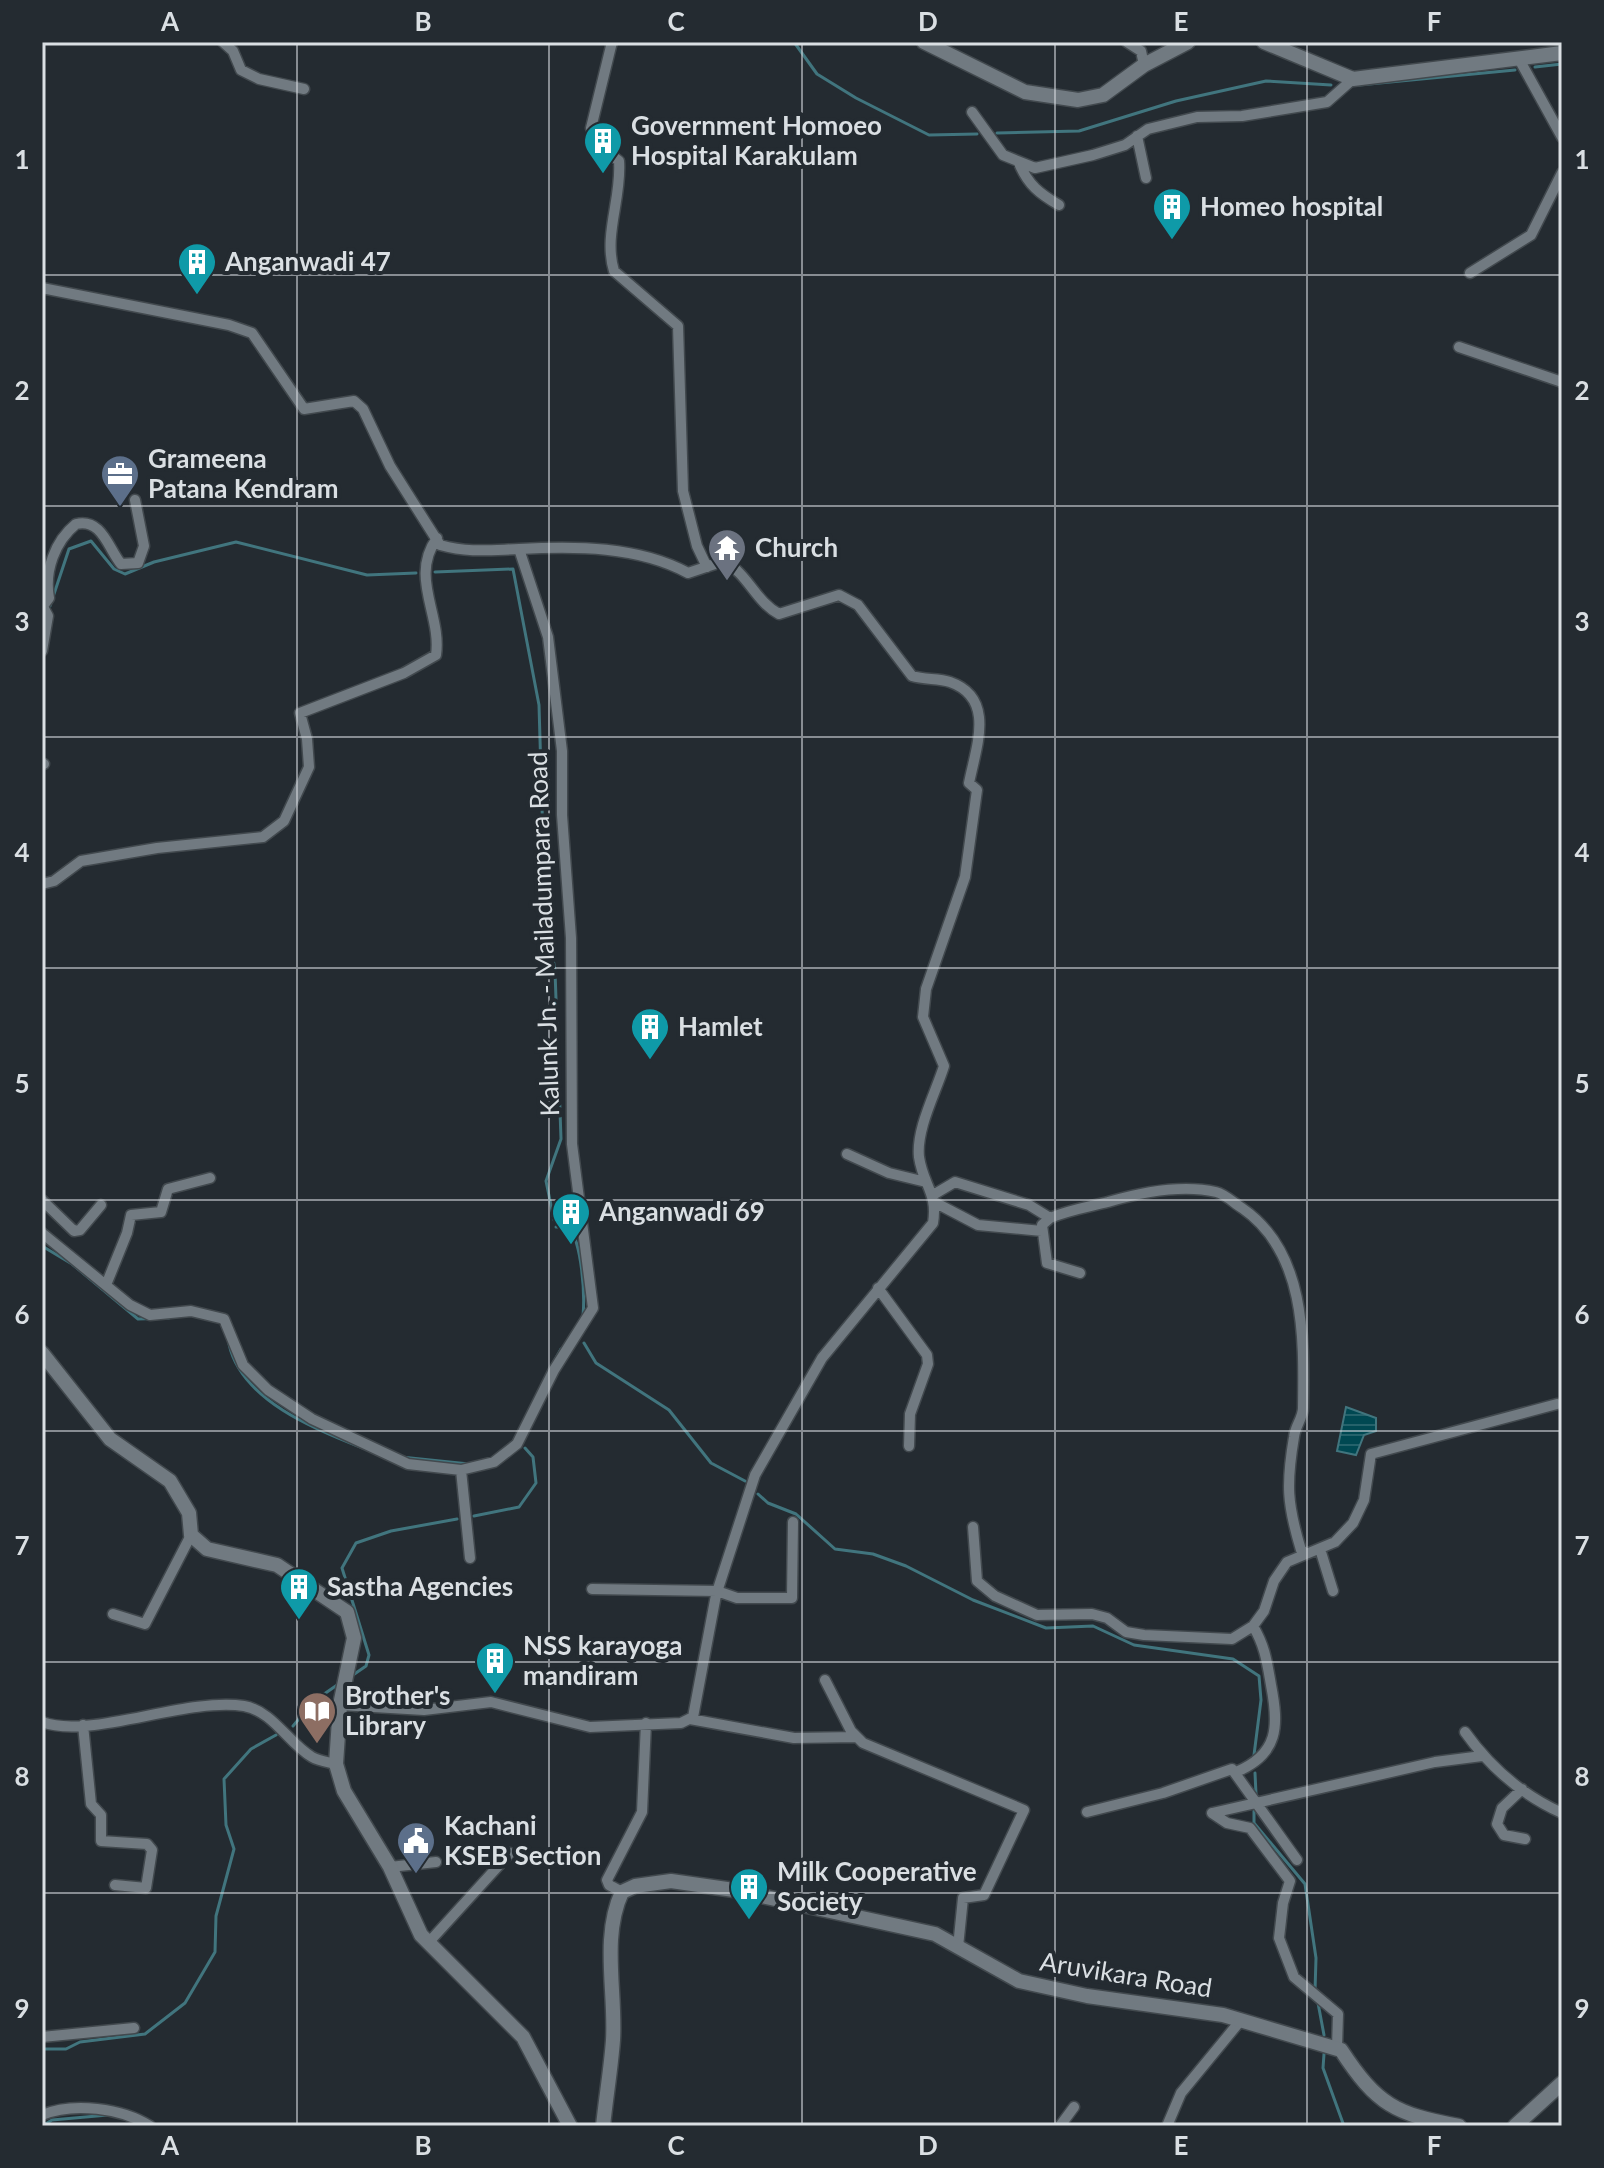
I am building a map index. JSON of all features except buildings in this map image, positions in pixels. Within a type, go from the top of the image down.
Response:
[{"type":"main road","points":[[924,42],[1025,92],[1078,100],[1103,95],[1144,65],[1188,42]]},
{"type":"main road","points":[[1264,42],[1353,79],[1562,53]]},
{"type":"main road","points":[[42,1353],[110,1439],[178,1491],[189,1513],[191,1535],[207,1549],[277,1565],[347,1612],[354,1638],[340,1705],[336,1764],[344,1791],[390,1867],[421,1935],[523,2037],[570,2126]]},
{"type":"main road","name":"Aruvikara Road","points":[[622,1892],[653,1883],[700,1883],[935,1934],[1019,1981],[1241,2020],[1337,2048]]},
{"type":"main road","points":[[603,2126],[613,2038],[614,1930],[616,1906],[622,1892]]},
{"type":"main road","points":[[1337,2048],[1362,2082],[1388,2106],[1427,2120],[1459,2126]]},
{"type":"main road","points":[[1515,2126],[1562,2083]]},
{"type":"street","points":[[223,42],[233,51],[241,70],[259,79],[304,89]]},
{"type":"street","points":[[612,42],[591,128],[596,143],[619,161],[621,180],[610,242],[611,260],[614,271],[678,326],[683,491],[697,546],[707,567]]},
{"type":"street","points":[[1127,42],[1141,51],[1144,65]]},
{"type":"street","points":[[1519,59],[1562,137]]},
{"type":"street","points":[[972,112],[980,118],[997,150],[1035,168],[1125,145],[1148,129],[1197,117],[1242,116],[1327,102],[1353,79]]},
{"type":"street","points":[[1137,136],[1146,178]]},
{"type":"street","points":[[1019,163],[1026,180],[1039,193],[1059,205]]},
{"type":"street","points":[[1470,273],[1531,235],[1562,173]]},
{"type":"street","points":[[42,288],[229,325],[252,333],[304,409],[354,401],[363,409],[390,466],[440,545],[472,553],[573,548],[650,556],[688,573],[724,561],[733,566],[766,607],[779,614],[839,595],[851,601],[858,605],[912,676],[961,687],[973,697],[981,715],[969,783],[977,790],[965,877],[926,989],[923,1017],[944,1066],[920,1138],[919,1156],[934,1199],[933,1223],[822,1358],[755,1475],[717,1591],[690,1719]]},
{"type":"street","points":[[1459,347],[1562,382]]},
{"type":"street","points":[[42,651],[48,616],[42,605],[49,598],[47,581],[54,554],[76,524],[87,523],[99,530],[121,564],[138,563],[144,546],[135,500]]},
{"type":"street","points":[[42,884],[54,881],[81,861],[157,848],[263,837],[284,821],[309,767],[307,739],[300,713],[404,673],[436,655],[425,561],[437,538]]},
{"type":"street","name":"Kalunk Jn. - Mailadumpara Road","points":[[461,1470],[494,1462],[517,1444],[554,1370],[588,1321],[593,1308],[572,1144],[571,938],[562,815],[562,751],[548,637],[519,549]]},
{"type":"street","points":[[847,1154],[889,1173],[926,1182]]},
{"type":"street","points":[[106,1285],[131,1215],[161,1212],[168,1189],[210,1178]]},
{"type":"street","points":[[934,1199],[955,1182],[1029,1205],[1050,1218]]},
{"type":"street","points":[[1080,1273],[1047,1263],[1042,1231],[1042,1225],[1050,1218],[1072,1209],[1172,1189],[1219,1192],[1262,1221],[1285,1258],[1298,1301],[1303,1336],[1303,1413],[1295,1429],[1286,1484],[1290,1515],[1301,1550],[1306,1553]]},
{"type":"street","points":[[934,1199],[978,1225],[1042,1231]]},
{"type":"street","points":[[42,1200],[74,1231],[80,1230],[101,1205]]},
{"type":"street","points":[[42,1233],[130,1305],[150,1315],[191,1311],[224,1319],[243,1365],[268,1390],[312,1419],[408,1464],[461,1470],[470,1558]]},
{"type":"street","points":[[878,1288],[927,1355],[928,1364],[908,1428],[909,1446]]},
{"type":"street","points":[[973,1527],[977,1581],[995,1596],[1029,1613],[1092,1614],[1107,1618],[1126,1632],[1144,1635],[1232,1639],[1253,1626],[1264,1611],[1283,1567],[1291,1558],[1335,1542],[1353,1523],[1364,1500],[1371,1454],[1557,1404]]},
{"type":"street","points":[[592,1589],[717,1591],[737,1598],[792,1598],[793,1522]]},
{"type":"street","points":[[113,1614],[145,1624],[191,1535]]},
{"type":"street","points":[[1320,1549],[1333,1591]]},
{"type":"street","points":[[1087,1812],[1163,1793],[1226,1770],[1236,1772],[1255,1764],[1265,1754],[1276,1721],[1269,1661],[1253,1626]]},
{"type":"street","points":[[825,1680],[856,1737]]},
{"type":"street","points":[[340,1705],[424,1710],[491,1702],[590,1727],[681,1723],[690,1719],[794,1738],[856,1737],[1024,1810],[984,1895],[963,1898],[958,1947]]},
{"type":"street","points":[[42,1722],[63,1727],[183,1709],[247,1706],[290,1735],[315,1759],[336,1764]]},
{"type":"street","points":[[622,1892],[609,1885],[607,1880],[642,1812],[646,1723]]},
{"type":"street","points":[[83,1725],[91,1804],[101,1815],[102,1842],[147,1844],[152,1850],[148,1887],[115,1885]]},
{"type":"street","points":[[1465,1732],[1482,1756],[1522,1789],[1562,1813]]},
{"type":"street","points":[[1337,2048],[1338,2014],[1294,1977],[1279,1938],[1283,1903],[1290,1881],[1250,1828],[1227,1823],[1212,1813],[1435,1762],[1482,1756]]},
{"type":"street","points":[[1236,1772],[1297,1860]]},
{"type":"street","points":[[1522,1789],[1502,1808],[1497,1824],[1504,1835],[1525,1839]]},
{"type":"street","points":[[429,1942],[510,1853]]},
{"type":"street","points":[[390,1867],[436,1862]]},
{"type":"street","points":[[1167,2126],[1181,2093],[1241,2020]]},
{"type":"street","points":[[42,2037],[134,2028]]},
{"type":"street","points":[[1060,2126],[1074,2107]]},
{"type":"street","points":[[42,2115],[57,2110],[92,2109],[130,2115],[150,2126]]},
{"type":"water","points":[[1346,1407],[1376,1418],[1376,1431],[1364,1435],[1356,1455],[1337,1451]]},
{"type":"waterway","points":[[794,42],[817,74],[856,98],[929,135],[977,134]]},
{"type":"waterway","points":[[1535,67],[1562,64]]},
{"type":"waterway","points":[[1359,85],[1515,70]]},
{"type":"waterway","points":[[997,133],[1079,131],[1176,101],[1266,81],[1331,85]]},
{"type":"waterway","points":[[50,606],[69,549],[91,541],[114,569],[125,574],[154,562],[236,542],[367,575],[416,573]]},
{"type":"waterway","points":[[435,572],[513,569],[539,705],[545,908],[555,971],[561,1139],[546,1181],[554,1220]]},
{"type":"waterway","points":[[556,1227],[569,1227],[577,1245],[583,1283],[583,1316]]},
{"type":"waterway","points":[[42,1246],[72,1264],[138,1319],[169,1318]]},
{"type":"waterway","points":[[584,1343],[596,1363],[669,1410],[711,1463],[745,1481]]},
{"type":"waterway","points":[[229,1344],[236,1364],[264,1397],[303,1422],[363,1448]]},
{"type":"waterway","points":[[547,1374],[561,1349]]},
{"type":"waterway","points":[[474,1516],[519,1507],[536,1483],[533,1457],[525,1448]]},
{"type":"waterway","points":[[401,1457],[469,1464]]},
{"type":"waterway","points":[[758,1494],[768,1503],[796,1514],[835,1549],[873,1554],[906,1566],[973,1600],[1046,1628],[1093,1626],[1134,1645],[1233,1659],[1259,1676],[1261,1700],[1254,1755]]},
{"type":"waterway","points":[[353,1675],[366,1666],[369,1655],[342,1568],[356,1543],[391,1531],[457,1519]]},
{"type":"waterway","points":[[293,1726],[314,1701],[340,1683]]},
{"type":"waterway","points":[[42,2049],[66,2049],[80,2042],[145,2034],[185,2003],[215,1952],[216,1916],[234,1849],[226,1825],[224,1779],[251,1749],[276,1735]]},
{"type":"waterway","points":[[1255,1773],[1256,1794]]},
{"type":"waterway","points":[[1254,1811],[1254,1823],[1305,1884],[1316,1958],[1315,1991]]},
{"type":"waterway","points":[[1318,2003],[1324,2035]]},
{"type":"waterway","points":[[1324,2054],[1323,2068],[1344,2126]]},
{"type":"waterway","points":[[42,2126],[52,2120],[108,2115]]},
{"type":"place","name":"Government Homoeo Hospital Karakulam","points":[[603,175]]},
{"type":"place","name":"Homeo hospital","points":[[1172,241]]},
{"type":"place","name":"Anganwadi 47","points":[[197,296]]},
{"type":"place","name":"Grameena Patana Kendram","points":[[120,508]]},
{"type":"place","name":"Church","points":[[727,582]]},
{"type":"place","name":"Hamlet","points":[[650,1061]]},
{"type":"place","name":"Anganwadi 69","points":[[571,1246]]},
{"type":"place","name":"Sastha Agencies","points":[[299,1621]]},
{"type":"place","name":"NSS karayoga mandiram","points":[[495,1695]]},
{"type":"place","name":"Brother's Library","points":[[317,1745]]},
{"type":"place","name":"Kachani KSEB Section","points":[[416,1875]]},
{"type":"place","name":"Milk Cooperative Society","points":[[749,1921]]}]
